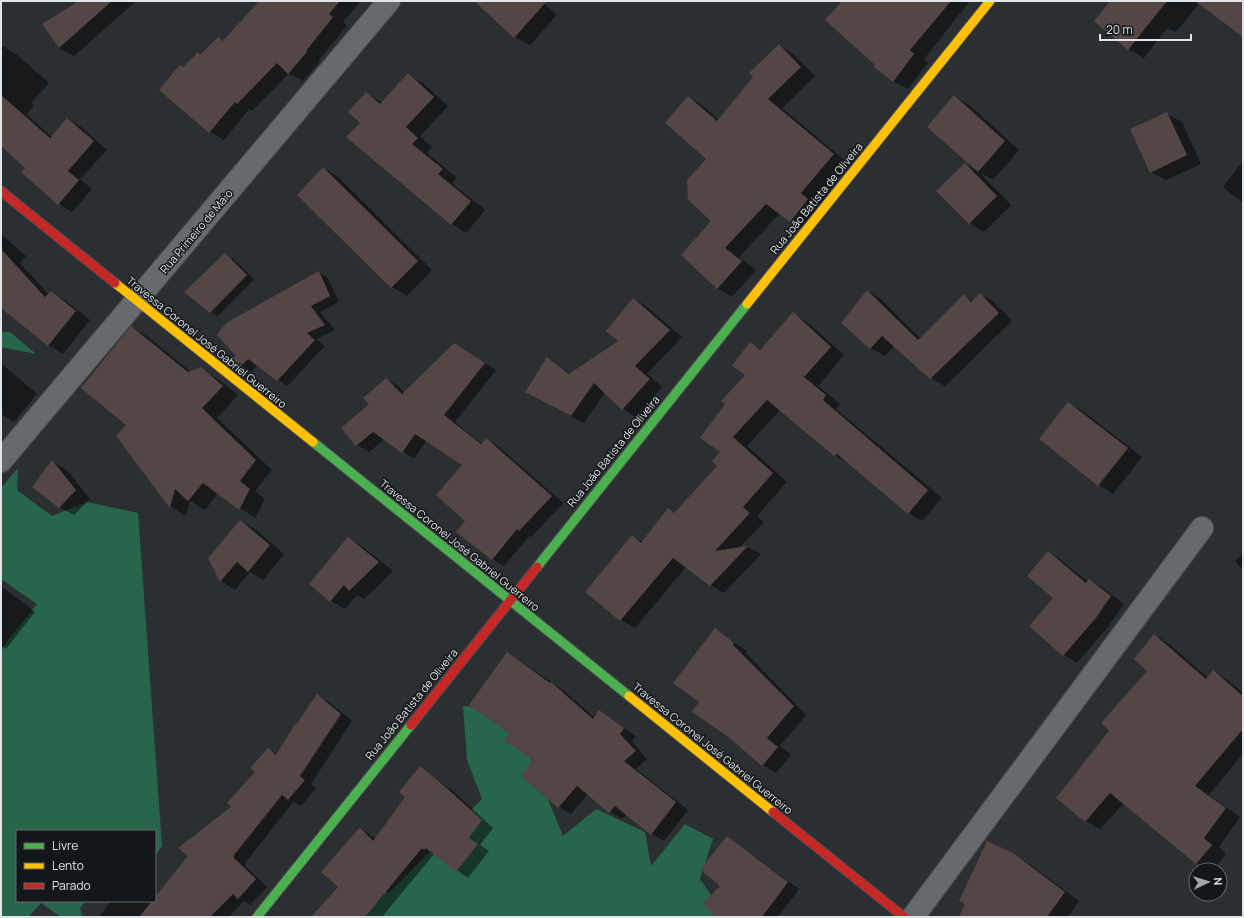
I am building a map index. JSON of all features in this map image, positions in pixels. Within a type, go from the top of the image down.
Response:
[{"type":"street","name":"Rua Primeiro de Maio","points":[[1,461],[390,1]]},
{"type":"street","name":"Rua João Batista de Oliveira","points":[[257,917],[990,1]]},
{"type":"street","name":"Travessa Coronel José Gabriel Guerreiro","points":[[1,191],[136,302],[904,917]]},
{"type":"street","points":[[914,917],[1202,528]]},
{"type":"green space","points":[[1,332],[10,332],[36,354],[1,347]]},
{"type":"green space","points":[[18,468],[17,490],[52,516],[87,502],[138,513],[162,846],[156,855],[156,830],[16,830],[16,902],[85,902],[80,908],[82,917],[61,917],[41,903],[28,917],[1,917],[1,649],[37,604],[1,579],[1,488]]},
{"type":"green space","points":[[463,706],[511,710],[563,836],[596,809],[645,832],[651,866],[685,824],[713,839],[700,879],[726,917],[350,917],[363,868],[388,894],[482,799],[467,760]]},
{"type":"building","points":[[79,1],[112,1],[59,48],[42,24]]},
{"type":"building","points":[[259,1],[340,1],[329,14],[333,17],[306,51],[307,52],[288,74],[277,63],[237,104],[235,102],[209,133],[159,90],[180,65],[183,67],[198,52],[200,55],[218,37],[223,41]]},
{"type":"building","points":[[474,1],[547,1],[514,38]]},
{"type":"building","points":[[842,1],[951,1],[910,50],[914,54],[893,82],[874,67],[875,65],[825,20]]},
{"type":"building","points":[[1110,1],[1167,1],[1128,50],[1094,21]]},
{"type":"building","points":[[1195,1],[1243,1],[1243,37]]},
{"type":"building","points":[[779,44],[801,67],[768,99],[834,154],[801,193],[808,199],[790,222],[766,204],[725,248],[742,261],[717,289],[681,255],[711,221],[688,200],[687,180],[706,159],[665,123],[688,96],[717,121],[753,77],[749,73]]},
{"type":"building","points":[[408,73],[434,97],[406,127],[418,138],[412,144],[443,169],[438,174],[471,201],[451,225],[346,137],[360,123],[348,112],[366,92],[380,104]]},
{"type":"building","points":[[1,95],[50,138],[67,118],[94,141],[68,171],[79,180],[58,205],[21,172],[25,168],[1,146]]},
{"type":"building","points":[[954,95],[1005,141],[978,172],[927,127]]},
{"type":"building","points":[[1167,112],[1187,155],[1150,173],[1130,129]]},
{"type":"building","points":[[965,163],[997,196],[969,224],[936,191]]},
{"type":"building","points":[[323,167],[418,261],[391,288],[297,195]]},
{"type":"building","points":[[1,249],[45,297],[51,291],[76,311],[48,346],[1,308]]},
{"type":"building","points":[[225,253],[247,275],[210,313],[184,292]]},
{"type":"building","points":[[319,271],[330,296],[311,306],[325,325],[307,333],[315,340],[277,381],[248,359],[240,367],[229,358],[236,356],[217,335],[226,323]]},
{"type":"building","points":[[867,290],[918,340],[964,294],[971,302],[980,293],[999,313],[930,379],[882,336],[870,349],[841,323]]},
{"type":"building","points":[[633,298],[670,330],[635,366],[650,379],[622,410],[594,383],[571,416],[525,392],[547,357],[569,374],[618,341],[606,331]]},
{"type":"building","points":[[793,312],[831,347],[804,377],[826,395],[823,400],[928,490],[908,514],[837,454],[834,456],[767,400],[733,437],[773,473],[743,507],[750,513],[715,551],[748,546],[710,586],[673,558],[620,621],[585,592],[632,535],[641,543],[668,508],[674,513],[717,466],[712,461],[720,452],[700,438],[725,404],[721,401],[745,375],[732,366],[750,342],[760,350]]},
{"type":"building","points":[[131,326],[188,372],[201,367],[223,386],[202,408],[256,460],[240,481],[250,489],[239,510],[203,483],[188,501],[175,489],[170,508],[116,436],[126,425],[81,388]]},
{"type":"building","points":[[454,343],[485,363],[444,415],[481,444],[486,438],[552,496],[519,531],[517,529],[492,560],[456,532],[465,521],[436,495],[462,465],[415,434],[402,453],[373,432],[356,446],[341,428],[369,404],[363,398],[386,378],[402,394]]},
{"type":"building","points":[[1068,402],[1128,448],[1098,486],[1039,439]]},
{"type":"building","points":[[52,460],[76,490],[59,508],[32,487]]},
{"type":"building","points":[[240,520],[270,545],[248,572],[237,562],[220,582],[208,558]]},
{"type":"building","points":[[348,537],[379,562],[349,591],[344,585],[330,602],[309,584]]},
{"type":"building","points":[[1048,551],[1086,583],[1089,579],[1111,596],[1095,619],[1063,656],[1029,626],[1053,598],[1027,576]]},
{"type":"building","points":[[715,628],[734,643],[733,645],[794,706],[767,738],[778,747],[762,766],[727,736],[692,712],[699,702],[673,683]]},
{"type":"building","points":[[1154,634],[1206,679],[1213,670],[1243,696],[1243,729],[1195,786],[1226,808],[1204,838],[1212,845],[1198,862],[1194,862],[1110,793],[1085,822],[1056,798],[1109,731],[1101,723],[1147,671],[1134,659]]},
{"type":"building","points":[[507,652],[550,683],[551,682],[593,719],[599,710],[624,728],[620,734],[636,751],[624,761],[676,802],[651,835],[615,806],[609,813],[577,786],[558,808],[521,776],[533,760],[504,740],[509,733],[469,705]]},
{"type":"building","points":[[317,694],[341,714],[300,776],[305,780],[288,800],[282,795],[234,855],[234,858],[256,879],[238,899],[233,894],[210,917],[139,917],[151,902],[156,902],[156,896],[188,856],[178,848],[231,807],[227,803],[255,772],[250,768],[268,748],[276,755],[295,724],[296,725]]},
{"type":"building","points":[[420,766],[482,820],[469,838],[478,844],[456,872],[426,848],[424,850],[422,848],[365,917],[311,917],[338,887],[321,872],[360,827],[373,841],[405,797],[399,792]]},
{"type":"building","points":[[727,836],[788,882],[762,917],[715,917],[703,903],[720,886],[700,869]]},
{"type":"building","points":[[987,841],[1013,853],[1065,892],[1047,917],[959,917],[965,904],[959,901]]},
{"type":"traffic: fast","points":[[537,567],[747,304]]},
{"type":"traffic: fast","points":[[313,442],[629,696]]},
{"type":"traffic: fast","points":[[257,917],[411,725]]},
{"type":"traffic: slow","points":[[747,304],[990,1]]},
{"type":"traffic: slow","points":[[115,283],[313,442]]},
{"type":"traffic: slow","points":[[629,696],[773,812]]},
{"type":"traffic: jam","points":[[1,191],[115,283]]},
{"type":"traffic: jam","points":[[411,725],[537,567]]},
{"type":"traffic: jam","points":[[773,812],[904,917]]}]
